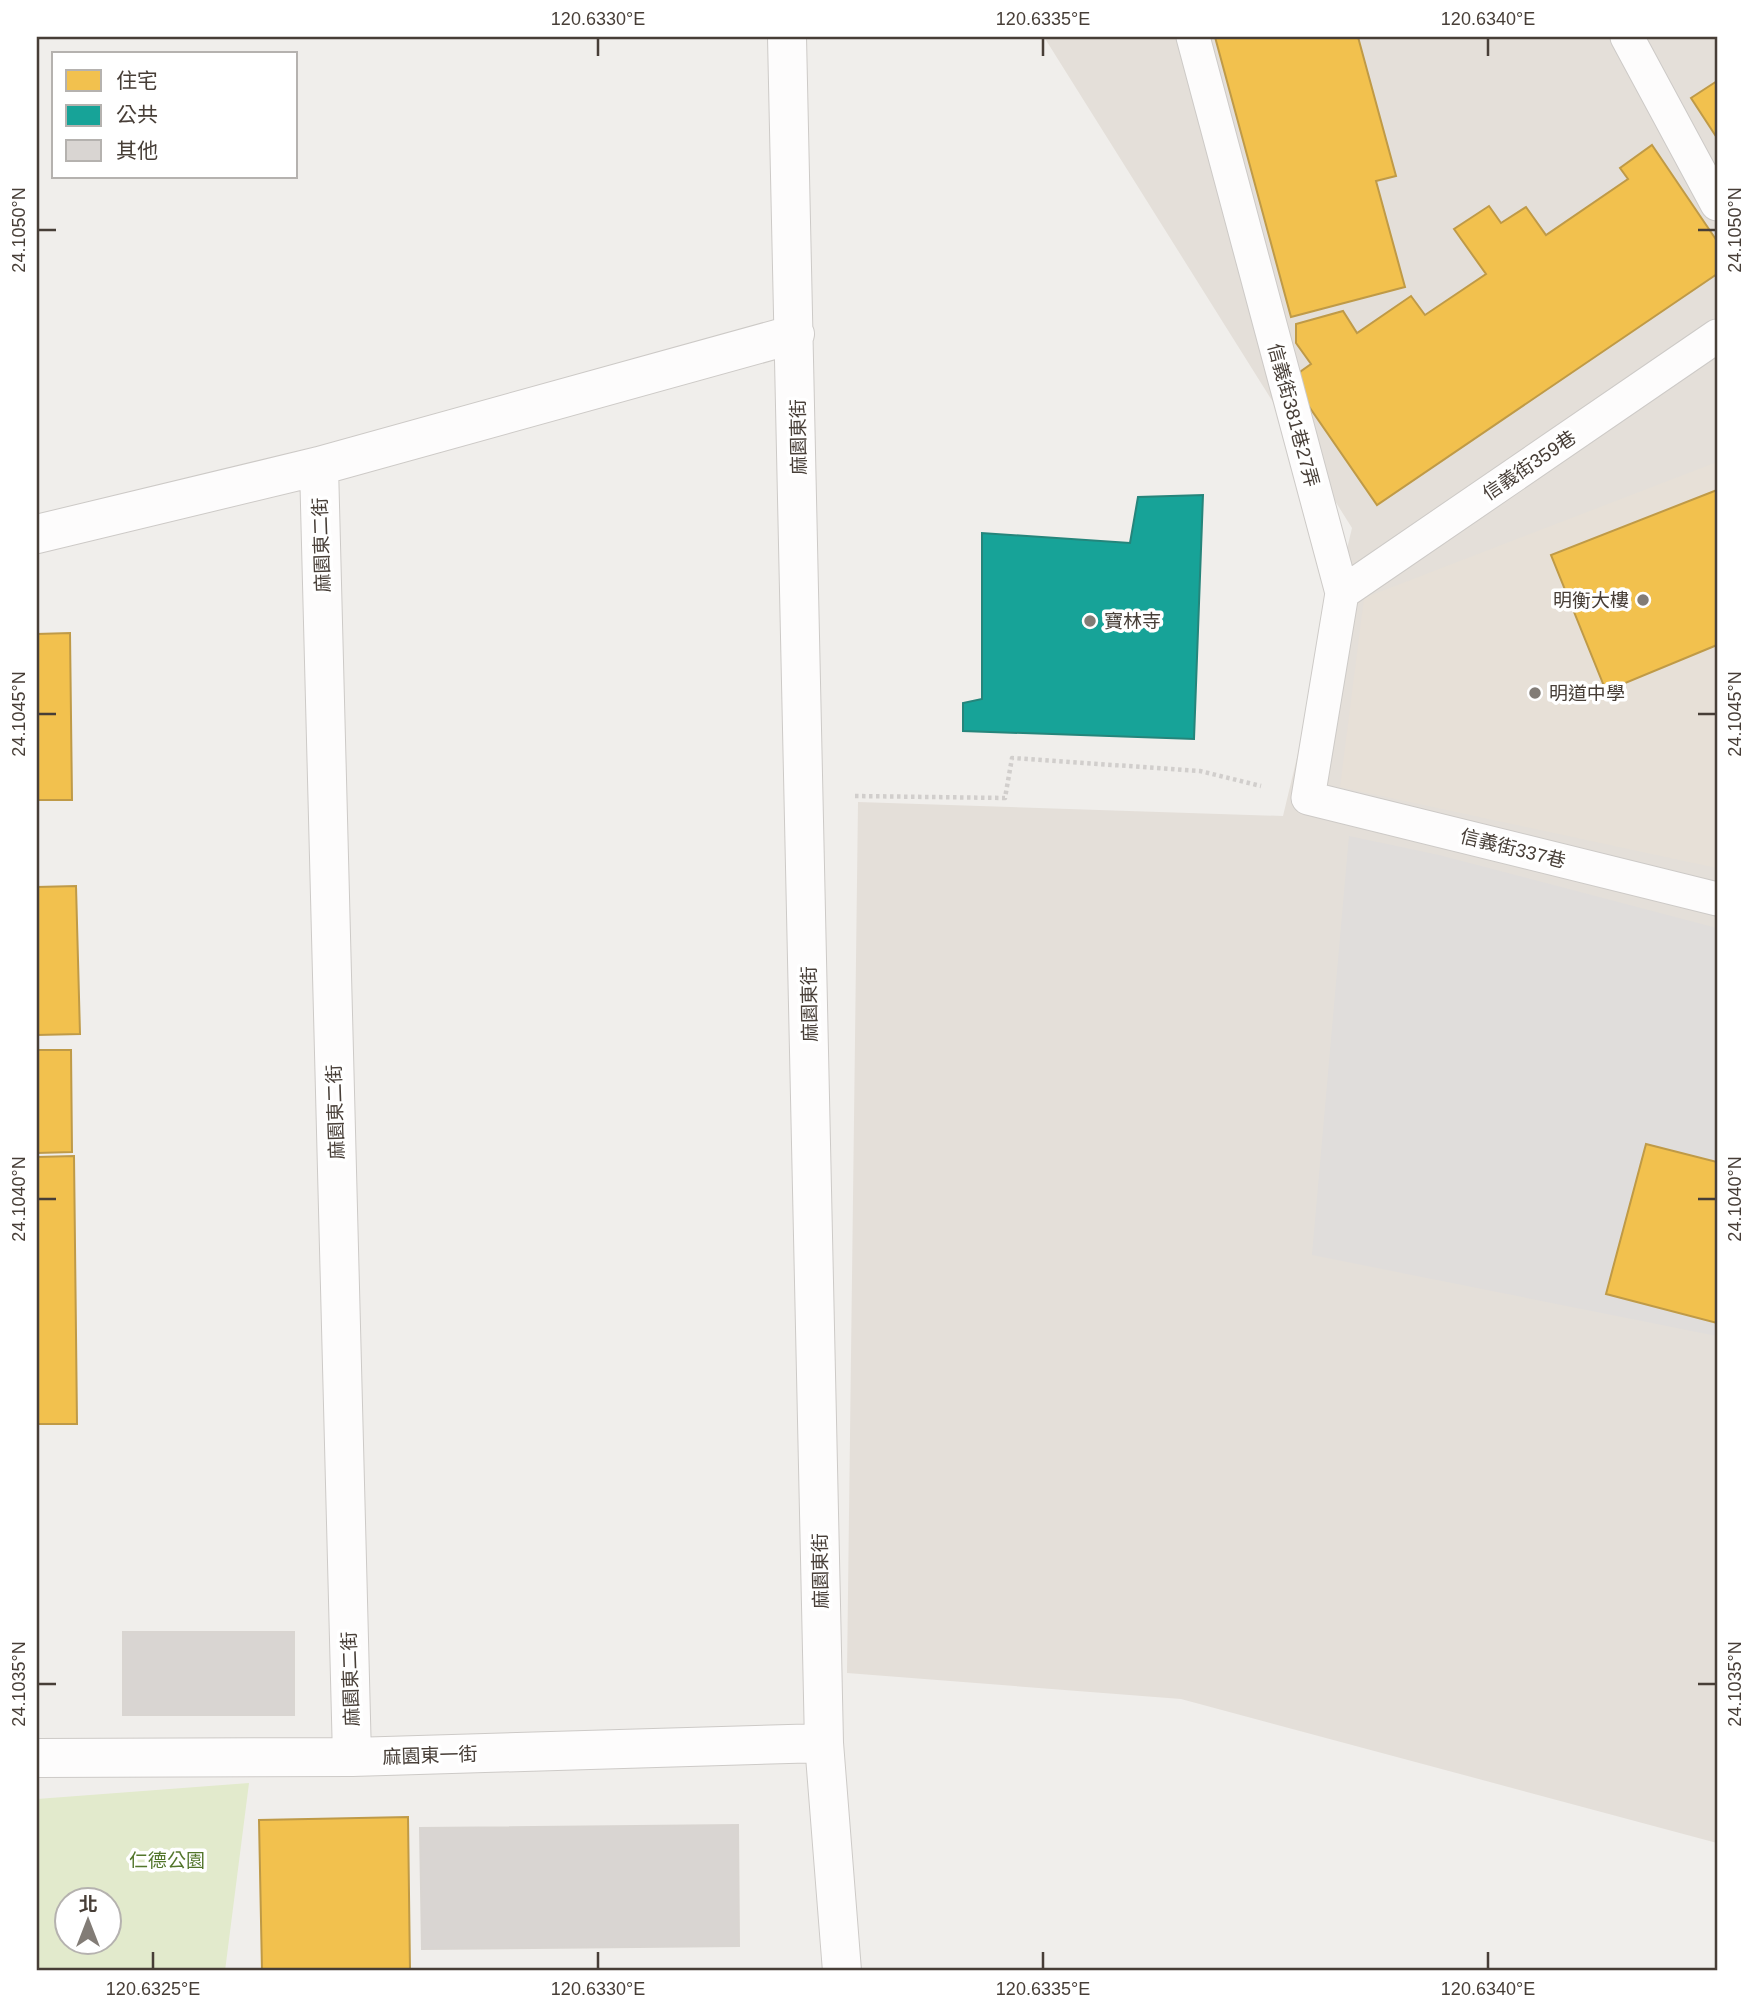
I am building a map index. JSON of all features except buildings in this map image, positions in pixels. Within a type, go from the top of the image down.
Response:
[{"type":"street","name":"麻園東街","points":[[787,37],[824,1743],[842,1971]]},
{"type":"street","name":"麻園東二街","points":[[37,534],[318,466],[795,334]]},
{"type":"street","name":"麻園東二街","points":[[318,466],[352,1757]]},
{"type":"street","name":"麻園東一街","points":[[37,1758],[352,1757],[824,1743]]},
{"type":"lane","name":"信義街381巷27弄","points":[[1193,37],[1342,593],[1308,798]]},
{"type":"lane","points":[[1627,37],[1717,204]]},
{"type":"lane","name":"信義街359巷","points":[[1342,593],[1717,336]]},
{"type":"lane","name":"信義街337巷","points":[[1308,798],[1717,899]]},
{"type":"path","points":[[805,796],[1005,798],[1012,758],[1200,771],[1308,798]]},
{"type":"shaded area","points":[[1044,37],[1717,37],[1717,1843],[1181,1699],[847,1673],[858,802],[1283,816],[1352,528]]},
{"type":"shaded area","name":"明道中學","points":[[1717,462],[1717,868],[1340,787],[1364,598]]},
{"type":"shaded area","points":[[1349,836],[1439,855],[1717,928],[1717,1336],[1312,1255]]},
{"type":"green space","name":"仁德公園","points":[[249,1783],[225,1971],[37,1971],[37,1799]]},
{"type":"place","name":"明衡大樓","points":[[1643,600]]},
{"type":"place","name":"寶林寺","points":[[1090,621]]},
{"type":"place","name":"明道中學","points":[[1535,693]]}]
